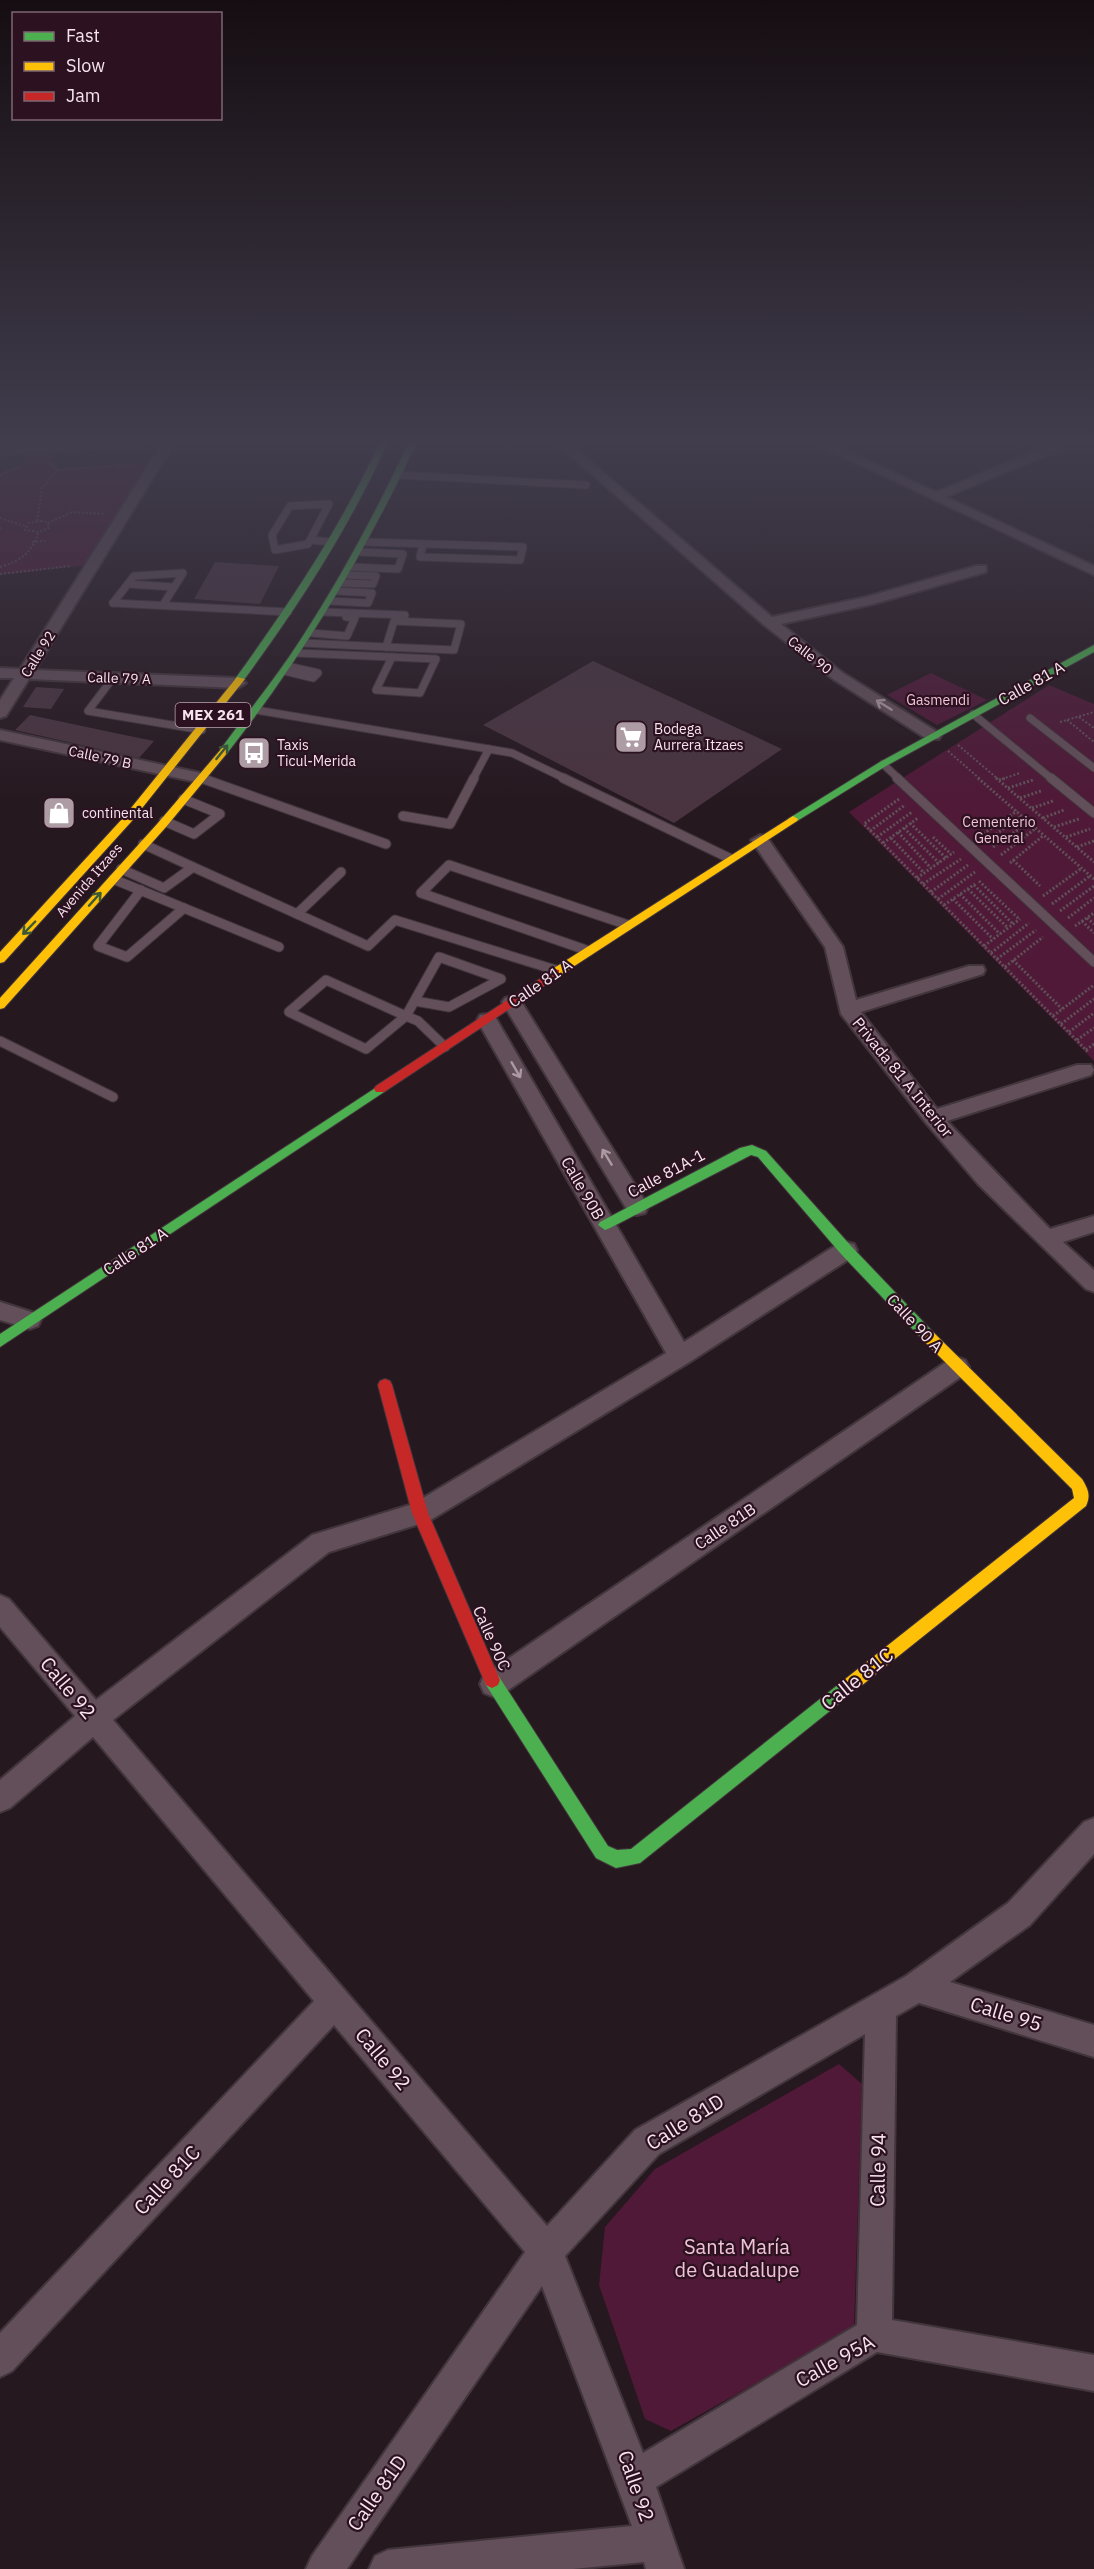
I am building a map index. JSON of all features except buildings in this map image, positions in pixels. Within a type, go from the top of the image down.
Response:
[{"type":"street","name":"Calle 92","points":[[0,713],[95,562]]},
{"type":"street","name":"Avenida Itzaes","points":[[0,958],[169,772],[267,644],[319,562]]},
{"type":"street","name":"Avenida Itzaes","points":[[0,1005],[201,778],[286,668],[354,562]]},
{"type":"street","name":"Calle 90","points":[[700,562],[769,622],[838,676],[939,742]]},
{"type":"street","points":[[1074,562],[1094,571]]},
{"type":"street","points":[[769,622],[868,601],[981,569]]},
{"type":"street","points":[[267,644],[302,645]]},
{"type":"street","name":"Calle 81 A","points":[[0,1341],[729,858],[883,764],[939,742],[973,714],[1094,648]]},
{"type":"street","name":"Calle 79 A","points":[[0,673],[238,683]]},
{"type":"street","name":"Calle 79 B","points":[[0,735],[201,778]]},
{"type":"street","name":"Privada 81 A Interior","points":[[760,840],[834,947],[848,1009],[933,1118],[986,1178],[1046,1239],[1094,1283]]},
{"type":"street","points":[[848,1009],[976,970]]},
{"type":"street","points":[[512,1002],[637,1207]]},
{"type":"street","name":"Calle 90B","points":[[487,1020],[680,1356]]},
{"type":"street","points":[[933,1118],[1089,1064]]},
{"type":"street","name":"Calle 90 A","points":[[744,1151],[752,1150],[762,1154],[846,1250],[957,1367],[1077,1484],[1082,1493],[1081,1501]]},
{"type":"street","name":"Calle 81A-1","points":[[605,1225],[744,1151]]},
{"type":"street","points":[[1046,1239],[1094,1224]]},
{"type":"street","points":[[0,1798],[94,1718],[321,1543],[420,1513],[680,1356],[846,1250]]},
{"type":"street","points":[[0,1311],[30,1320]]},
{"type":"street","name":"Calle 81B","points":[[494,1684],[957,1367]]},
{"type":"street","name":"Calle 90C","points":[[385,1385],[420,1513],[494,1684],[602,1851],[616,1859],[634,1857]]},
{"type":"street","name":"Calle 81C","points":[[634,1857],[1081,1501]]},
{"type":"street","name":"Calle 92","points":[[0,1607],[546,2251],[635,2478],[660,2556]]},
{"type":"street","name":"Calle 81D","points":[[325,2569],[546,2251],[647,2142],[917,1987],[1019,1914],[1094,1832]]},
{"type":"street","name":"Calle 95","points":[[917,1987],[1094,2041]]},
{"type":"street","name":"Calle 81C","points":[[0,2359],[334,2002]]},
{"type":"street","name":"Calle 94","points":[[874,2334],[881,2006]]},
{"type":"street","name":"Calle 95A","points":[[635,2478],[874,2334],[1094,2373]]},
{"type":"street","points":[[388,2569],[660,2556]]},
{"type":"lane","points":[[334,594],[398,569],[400,562]]},
{"type":"lane","points":[[164,605],[183,573],[134,576],[113,603],[288,612]]},
{"type":"lane","points":[[128,584],[174,587]]},
{"type":"lane","points":[[334,594],[415,612]]},
{"type":"lane","points":[[302,645],[347,636],[355,618],[334,594]]},
{"type":"lane","points":[[302,645],[454,650],[461,624],[394,621],[386,647]]},
{"type":"lane","points":[[302,645],[392,657],[436,659],[420,693],[376,690],[392,657]]},
{"type":"lane","points":[[113,678],[88,711],[202,730]]},
{"type":"lane","points":[[255,710],[512,753],[729,858]]},
{"type":"lane","points":[[973,714],[1094,813]]},
{"type":"lane","points":[[1030,718],[1094,768]]},
{"type":"lane","points":[[403,816],[450,824],[489,749]]},
{"type":"lane","points":[[883,764],[1094,962]]},
{"type":"lane","points":[[201,778],[386,844]]},
{"type":"lane","points":[[163,821],[194,834],[220,814],[183,799]]},
{"type":"lane","points":[[143,844],[368,946],[395,920],[559,971]]},
{"type":"lane","points":[[589,951],[421,893],[449,865],[628,925]]},
{"type":"lane","points":[[117,874],[164,888],[193,867]]},
{"type":"lane","points":[[297,914],[341,872]]},
{"type":"lane","points":[[117,874],[141,890],[279,947]]},
{"type":"lane","points":[[141,890],[98,946],[127,957],[184,908]]},
{"type":"lane","points":[[415,1001],[449,1007],[501,979],[439,957],[406,1016],[366,1049],[289,1012],[327,980],[406,1016],[418,1021],[445,1047]]},
{"type":"lane","points":[[0,1041],[113,1097]]},
{"type":"path","points":[[0,567],[15,562]]},
{"type":"path","points":[[0,574],[74,566]]},
{"type":"path","points":[[1053,724],[1093,713]]},
{"type":"path","points":[[1079,716],[1094,728]]},
{"type":"path","points":[[1066,720],[1094,742]]},
{"type":"path","points":[[953,741],[1094,862]]},
{"type":"path","points":[[939,742],[1094,879]]},
{"type":"path","points":[[998,780],[1023,772]]},
{"type":"path","points":[[1008,788],[1033,780]]},
{"type":"path","points":[[1019,798],[1045,790]]},
{"type":"path","points":[[904,795],[864,824],[1077,1040],[1086,1050],[1089,1064]]},
{"type":"path","points":[[1031,808],[1057,800]]},
{"type":"path","points":[[870,831],[910,801]]},
{"type":"path","points":[[877,837],[918,808]]},
{"type":"path","points":[[1042,818],[1068,809]]},
{"type":"path","points":[[976,838],[1017,811]]},
{"type":"path","points":[[883,843],[924,814]]},
{"type":"path","points":[[983,844],[1022,816]]},
{"type":"path","points":[[1054,828],[1080,819]]},
{"type":"path","points":[[989,850],[1029,822]]},
{"type":"path","points":[[910,823],[946,858]]},
{"type":"path","points":[[904,828],[939,863]]},
{"type":"path","points":[[997,857],[1036,828]]},
{"type":"path","points":[[1065,837],[1092,829]]},
{"type":"path","points":[[898,832],[931,868]]},
{"type":"path","points":[[1006,866],[1044,835]]},
{"type":"path","points":[[891,838],[924,873]]},
{"type":"path","points":[[1076,847],[1094,841]]},
{"type":"path","points":[[917,878],[960,848]]},
{"type":"path","points":[[923,884],[967,855]]},
{"type":"path","points":[[1088,857],[1094,855]]},
{"type":"path","points":[[1013,860],[1047,893]]},
{"type":"path","points":[[931,892],[974,861]]},
{"type":"path","points":[[938,899],[980,868]]},
{"type":"path","points":[[1040,898],[1082,868]]},
{"type":"path","points":[[944,906],[988,875]]},
{"type":"path","points":[[1049,906],[1090,876]]},
{"type":"path","points":[[979,881],[1019,920]]},
{"type":"path","points":[[974,885],[1013,924]]},
{"type":"path","points":[[1057,913],[1094,886]]},
{"type":"path","points":[[968,889],[1008,928]]},
{"type":"path","points":[[960,894],[1000,934]]},
{"type":"path","points":[[1064,921],[1094,898]]},
{"type":"path","points":[[953,899],[993,939]]},
{"type":"path","points":[[984,946],[1028,913]]},
{"type":"path","points":[[1072,928],[1094,913]]},
{"type":"path","points":[[1087,918],[1094,924]]},
{"type":"path","points":[[991,953],[1035,919]]},
{"type":"path","points":[[1082,921],[1094,933]]},
{"type":"path","points":[[997,959],[1041,926]]},
{"type":"path","points":[[1005,967],[1048,932]]},
{"type":"path","points":[[1013,960],[1062,1009]]},
{"type":"path","points":[[1053,1016],[1094,985]]},
{"type":"path","points":[[1061,1024],[1094,999]]},
{"type":"path","points":[[1069,1032],[1094,1013]]},
{"type":"path","points":[[1077,1040],[1094,1028]]},
{"type":"path","points":[[1086,1050],[1094,1044]]},
{"type":"green space","points":[[0,562],[90,562],[88,565],[0,575]]},
{"type":"green space","name":"Gasmendi","points":[[931,673],[987,700],[937,725],[887,695]]},
{"type":"green space","name":"Cementerio General","points":[[1049,685],[1094,704],[1094,1061],[849,812]]},
{"type":"green space","name":"Santa María de Guadalupe","points":[[839,2064],[862,2084],[854,2328],[671,2431],[645,2419],[599,2285],[605,2227],[655,2169]]},
{"type":"traffic: fast","points":[[240,679],[281,623],[321,562]]},
{"type":"traffic: fast","points":[[225,750],[280,677],[353,562]]},
{"type":"traffic: fast","points":[[793,819],[883,764],[1094,648]]},
{"type":"traffic: fast","points":[[0,1341],[380,1089]]},
{"type":"traffic: fast","points":[[605,1225],[744,1151],[752,1150],[762,1154],[846,1250],[929,1337]]},
{"type":"traffic: fast","points":[[492,1680],[602,1852],[616,1859],[634,1857],[850,1685]]},
{"type":"traffic: slow","points":[[0,959],[127,820],[240,679]]},
{"type":"traffic: slow","points":[[0,1005],[162,825],[225,750]]},
{"type":"traffic: slow","points":[[555,973],[793,819]]},
{"type":"traffic: slow","points":[[850,1685],[1081,1501],[1082,1493],[1077,1484],[929,1337]]},
{"type":"traffic: jam","points":[[380,1089],[555,973]]},
{"type":"traffic: jam","points":[[385,1385],[420,1513],[492,1680]]},
{"type":"place","name":"Bodega Aurrera Itzaes","points":[[631,737]]},
{"type":"place","name":"Taxis Ticul-Merida","points":[[254,753]]},
{"type":"place","name":"continental","points":[[59,813]]}]
